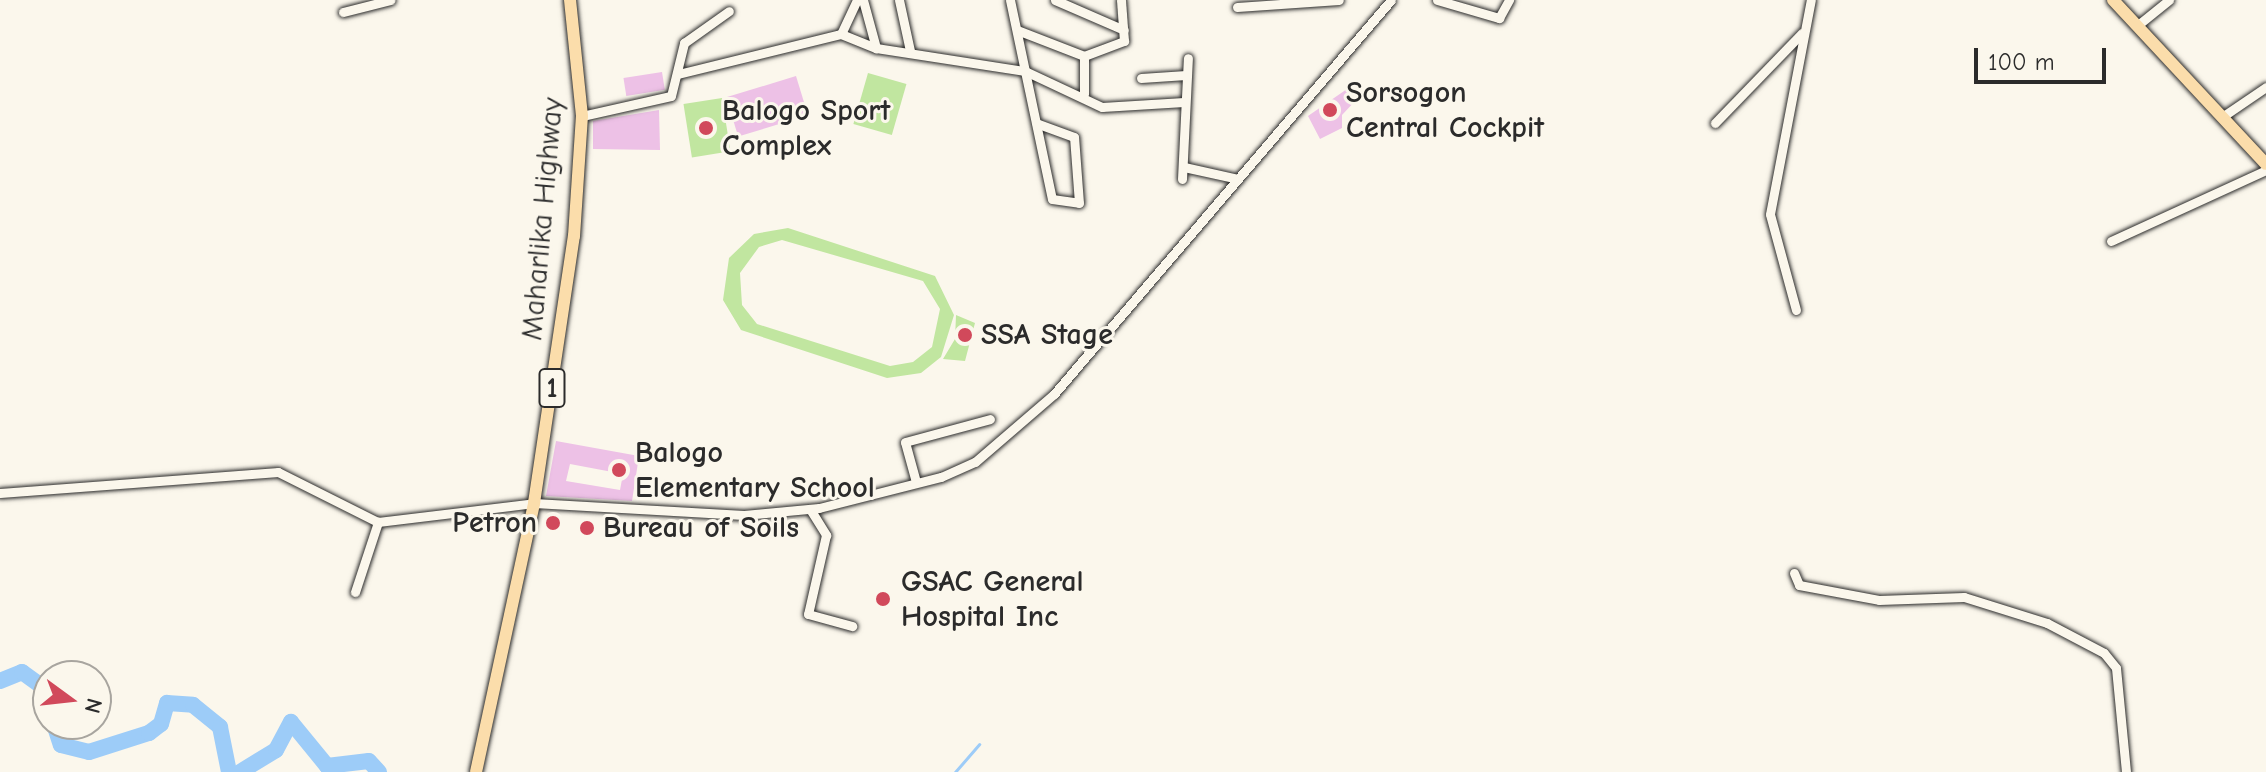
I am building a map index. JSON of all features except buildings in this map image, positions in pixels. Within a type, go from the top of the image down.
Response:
[{"type":"main road","name":"Maharlika Highway","points":[[476,772],[534,503],[568,283],[582,116],[570,0]]},
{"type":"main road","points":[[2113,0],[2266,167]]},
{"type":"street","points":[[343,12],[390,0]]},
{"type":"street","points":[[841,34],[857,0]]},
{"type":"street","points":[[863,0],[876,48]]},
{"type":"street","points":[[899,0],[910,51]]},
{"type":"street","points":[[1010,0],[1052,199],[1079,203],[1074,137],[1036,123]]},
{"type":"street","points":[[1055,0],[1124,30]]},
{"type":"street","points":[[1017,30],[1084,56],[1124,41],[1121,0]]},
{"type":"street","points":[[1237,7],[1339,0]]},
{"type":"street","points":[[0,493],[278,472],[378,522],[534,503],[631,513],[810,509],[916,482],[975,462],[1054,394],[1391,0]]},
{"type":"street","points":[[1437,0],[1499,18],[1509,0]]},
{"type":"street","points":[[1796,310],[1770,214],[1802,33],[1811,0]]},
{"type":"street","points":[[2138,25],[2169,0]]},
{"type":"street","points":[[582,116],[671,96],[684,43],[729,11]]},
{"type":"street","points":[[1715,123],[1802,33]]},
{"type":"street","points":[[678,74],[841,34],[876,48],[1025,71],[1084,94],[1102,107],[1184,102]]},
{"type":"street","points":[[1084,56],[1084,94]]},
{"type":"street","points":[[1182,179],[1188,58]]},
{"type":"street","points":[[1141,78],[1186,75]]},
{"type":"street","points":[[2222,117],[2266,87]]},
{"type":"street","points":[[1184,167],[1238,179]]},
{"type":"street","points":[[2111,241],[2266,167]]},
{"type":"street","points":[[916,482],[905,442],[990,419]]},
{"type":"street","points":[[810,509],[826,535],[808,614],[852,626]]},
{"type":"street","points":[[355,592],[378,522]]},
{"type":"street","points":[[1794,573],[1799,585],[1879,600],[1964,597],[2047,623],[2104,653],[2116,668],[2126,772]]},
{"type":"green space","points":[[868,73],[906,84],[892,135],[853,124]]},
{"type":"green space","name":"Balogo Sport Complex","points":[[722,98],[730,151],[692,157],[683,104]]},
{"type":"green space","points":[[788,228],[935,276],[954,315],[941,357],[921,373],[887,378],[741,330],[723,300],[729,258],[754,234]],"holes":[[[782,240],[923,281],[940,309],[932,347],[913,362],[890,366],[757,324],[742,305],[740,273],[759,247]]]},
{"type":"green space","name":"SSA Stage","points":[[956,315],[975,323],[965,361],[943,359],[955,339]]},
{"type":"waterway","points":[[0,681],[22,672],[32,679]]},
{"type":"waterway","points":[[59,740],[61,745],[89,752],[149,733],[161,724],[167,703],[193,705],[220,727],[229,772]]},
{"type":"waterway","points":[[240,772],[276,750],[291,722],[327,766],[369,761],[379,772]]},
{"type":"waterway","points":[[955,772],[979,744]]},
{"type":"place","name":"Sorsogon Central Cockpit","points":[[1330,110]]},
{"type":"place","name":"Balogo Sport Complex","points":[[706,128]]},
{"type":"place","name":"SSA Stage","points":[[965,335]]},
{"type":"place","name":"Balogo Elementary School","points":[[619,470]]},
{"type":"place","name":"Petron","points":[[553,523]]},
{"type":"place","name":"Bureau of Soils","points":[[587,528]]},
{"type":"place","name":"GSAC General Hospital Inc","points":[[883,599]]}]
